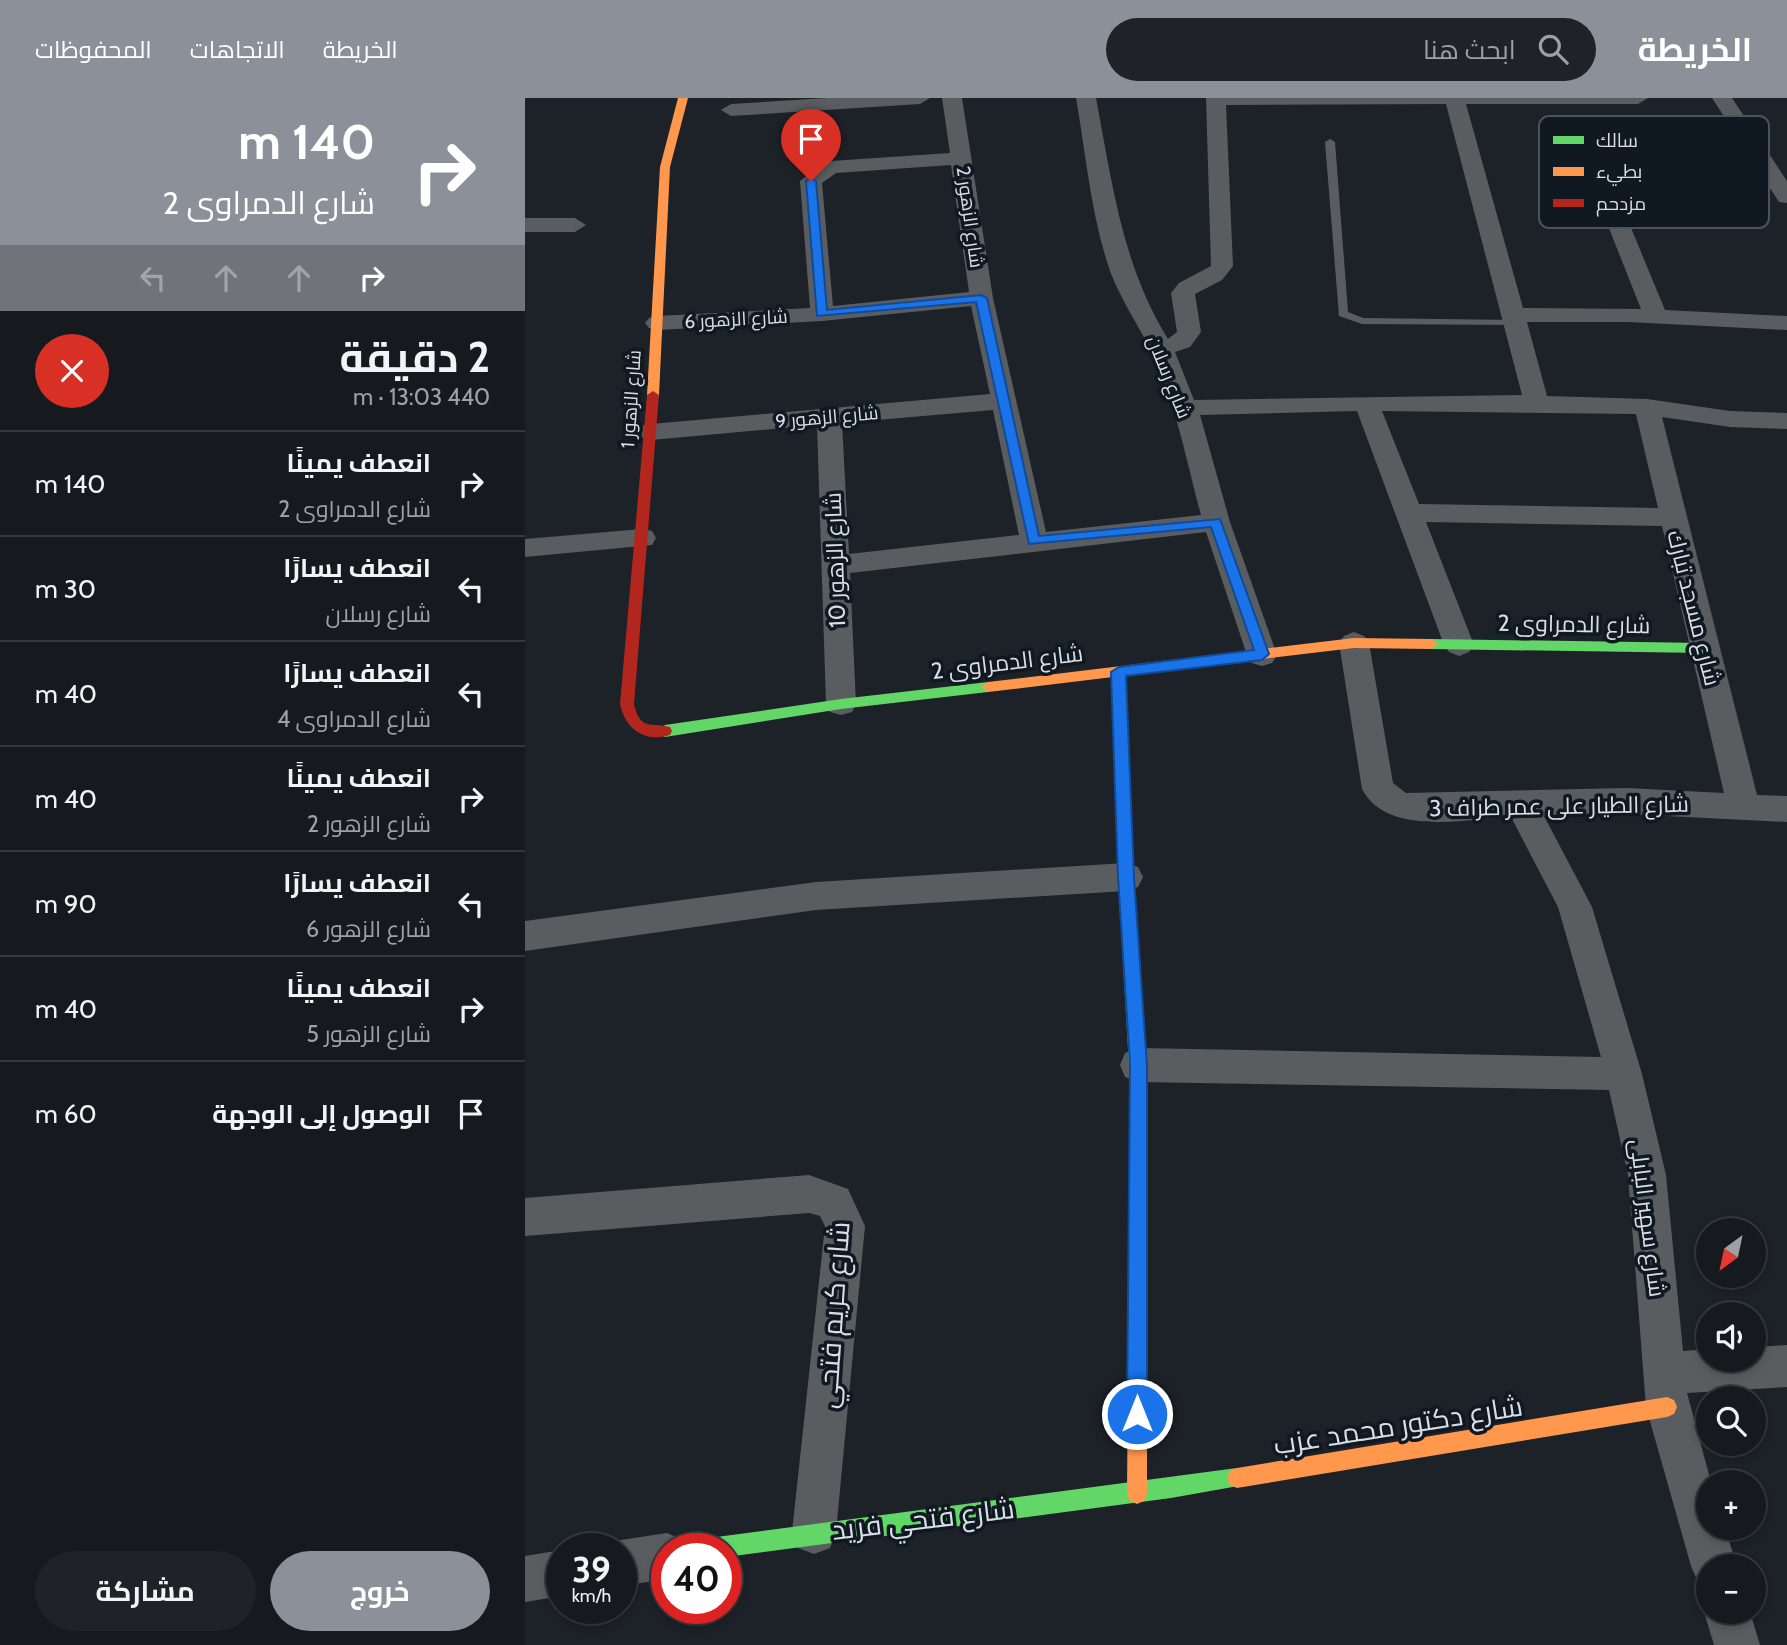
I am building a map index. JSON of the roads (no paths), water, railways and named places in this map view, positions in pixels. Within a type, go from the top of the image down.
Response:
[{"type":"street","name":"شارع الزهور 1","points":[[627,704],[651,432],[666,167],[683,98]]},
{"type":"street","points":[[731,110],[920,98]]},
{"type":"street","name":"شارع الزهور 2","points":[[952,98],[981,298],[1034,541]]},
{"type":"street","name":"شارع رسلان","points":[[1086,98],[1110,232],[1121,269],[1137,308],[1161,347],[1185,408],[1216,522],[1262,654]]},
{"type":"street","points":[[1161,347],[1171,346],[1187,338],[1189,332],[1183,293],[1196,282],[1218,274],[1222,266],[1216,99],[1638,98]]},
{"type":"street","points":[[1722,98],[1734,116]]},
{"type":"street","points":[[1454,99],[1537,403]]},
{"type":"street","points":[[821,314],[811,181],[831,167],[962,158]]},
{"type":"street","points":[[1769,169],[1787,197]]},
{"type":"street","points":[[525,225],[575,225]]},
{"type":"street","points":[[1620,228],[1656,317]]},
{"type":"street","name":"شارع الزهور 6","points":[[657,323],[821,314],[981,298]]},
{"type":"street","points":[[1515,319],[1656,317],[1787,323]]},
{"type":"street","name":"شارع الزهور 9","points":[[651,432],[1003,401]]},
{"type":"street","points":[[1367,402],[1459,645]]},
{"type":"street","points":[[1185,408],[1367,402],[1537,403],[1647,407],[1730,419],[1787,421]]},
{"type":"street","name":"شارع مسجد تبارك","points":[[1647,407],[1744,809]]},
{"type":"street","name":"شارع الزهور 10","points":[[829,417],[841,704]]},
{"type":"street","points":[[1410,513],[1672,517]]},
{"type":"street","points":[[836,565],[1216,522]]},
{"type":"street","points":[[525,548],[642,538]]},
{"type":"street","name":"شارع الدمراوى 2","points":[[627,704],[629,718],[638,727],[652,733],[841,704],[1354,643],[1704,648]]},
{"type":"street","name":"شارع الطيار على عمر طراف 3","points":[[1354,643],[1378,789],[1395,803],[1411,808],[1518,802],[1650,802],[1744,809],[1787,809]]},
{"type":"street","points":[[1119,672],[1126,877],[1138,1065],[1137,1494]]},
{"type":"street","name":"شارع سهير البابلى","points":[[1518,802],[1539,835],[1575,907],[1624,1074],[1647,1175],[1665,1390],[1711,1554]]},
{"type":"street","points":[[525,936],[816,896],[1126,877]]},
{"type":"street","points":[[1138,1065],[1624,1074]]},
{"type":"street","name":"شارع كريم فتحي","points":[[525,1217],[809,1194],[827,1197],[840,1208],[845,1226],[814,1532]]},
{"type":"street","points":[[1665,1390],[1787,1366]]},
{"type":"street","name":"شارع دكتور محمد عزب","points":[[1137,1494],[1665,1390]]},
{"type":"street","name":"شارع فتحي فريد","points":[[742,1544],[814,1532],[1137,1494]]},
{"type":"street","points":[[525,1579],[546,1576]]},
{"type":"street","points":[[1731,1624],[1737,1645]]},
{"type":"lane","points":[[1330,142],[1343,314],[1362,321],[1515,319]]}]
